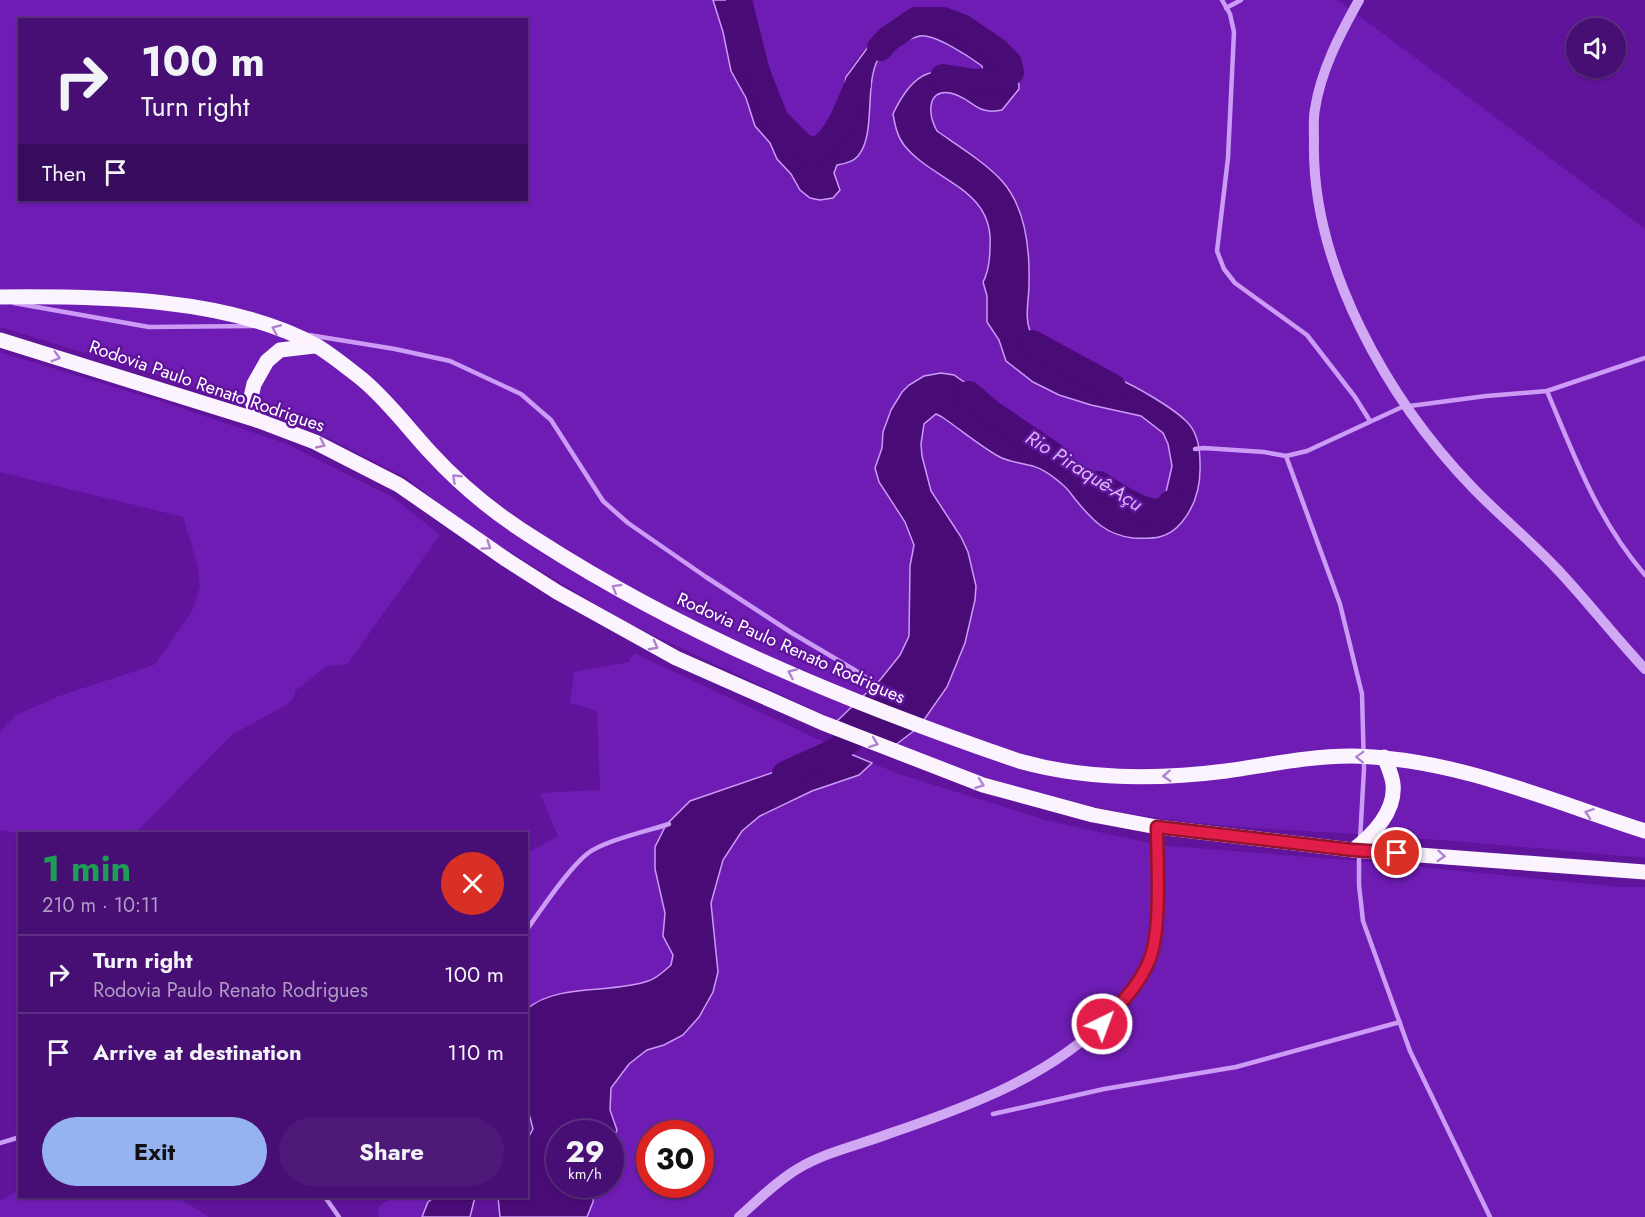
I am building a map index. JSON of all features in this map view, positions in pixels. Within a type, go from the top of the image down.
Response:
[{"type":"main road","name":"Rodovia Paulo Renato Rodrigues","points":[[0,297],[72,297],[172,304],[223,313],[267,325],[317,346],[364,381],[432,455],[470,491],[536,540],[630,596],[691,628],[845,697],[987,751],[1044,768],[1113,777],[1225,771],[1299,759],[1349,756],[1384,757],[1488,777],[1645,831]]},
{"type":"main road","name":"Rodovia Paulo Renato Rodrigues","points":[[0,340],[256,420],[315,441],[399,485],[507,560],[621,629],[676,658],[823,723],[983,785],[1093,815],[1157,827],[1353,850],[1645,873]]},
{"type":"main road","points":[[256,420],[251,397],[254,384],[267,361],[280,350],[317,346]]},
{"type":"main road","points":[[1353,850],[1376,830],[1394,794],[1391,774],[1384,757]]},
{"type":"street","points":[[1359,0],[1335,46],[1322,79],[1314,110],[1313,168],[1319,210],[1327,246],[1344,294],[1386,373],[1416,420],[1472,488],[1558,570],[1645,669]]},
{"type":"street","points":[[739,1217],[771,1188],[798,1168],[842,1150],[925,1122],[994,1093],[1046,1067],[1102,1024],[1132,990],[1150,960],[1157,925],[1157,827]]},
{"type":"shaded area","points":[[0,0],[713,0],[723,32],[731,71],[746,98],[755,125],[770,143],[777,159],[791,174],[800,190],[833,198],[840,190],[834,173],[837,165],[858,156],[865,142],[873,72],[879,58],[890,46],[918,36],[926,36],[952,47],[982,66],[984,81],[980,84],[946,68],[927,74],[918,80],[898,103],[916,155],[923,163],[967,194],[987,222],[990,234],[990,256],[983,282],[987,296],[987,322],[999,340],[1006,361],[1033,382],[1059,395],[1141,416],[1163,433],[1168,444],[1172,466],[1164,501],[1149,508],[1137,507],[1057,449],[1008,430],[1000,423],[981,394],[924,376],[916,381],[897,400],[888,416],[877,469],[880,483],[907,527],[913,543],[910,570],[910,630],[903,651],[887,673],[837,721],[625,622],[465,525],[407,478],[296,422],[170,379],[0,327]]},
{"type":"shaded area","points":[[748,0],[1338,0],[1645,229],[1645,858],[1419,838],[1220,825],[1153,817],[1091,806],[1034,792],[894,746],[919,726],[947,687],[965,643],[975,600],[976,586],[968,552],[931,491],[922,456],[921,443],[924,424],[936,414],[942,417],[999,457],[1013,463],[1030,465],[1056,479],[1112,534],[1148,539],[1201,478],[1199,449],[1189,425],[1170,409],[1122,381],[1110,376],[1079,370],[1066,364],[1046,351],[1031,334],[1027,315],[1030,275],[1026,232],[1015,200],[990,171],[937,131],[931,113],[935,96],[947,92],[959,96],[978,109],[1018,73],[973,42],[936,27],[916,26],[876,36],[851,67],[846,78],[844,128],[837,143],[798,144],[786,137],[765,94]]},
{"type":"shaded area","points":[[0,352],[163,402],[287,444],[394,498],[440,535],[347,664],[327,666],[295,691],[295,695],[288,704],[233,734],[136,832],[18,833],[0,830],[0,731],[16,715],[59,696],[154,665],[192,612],[200,587],[198,567],[183,517],[0,472]]},
{"type":"shaded area","points":[[634,653],[841,750],[820,759],[690,801],[655,847],[655,869],[665,913],[663,936],[673,955],[671,965],[650,981],[608,989],[550,995],[528,1008],[528,852],[558,836],[540,793],[600,790],[597,711],[570,703],[574,672],[629,662]]},
{"type":"shaded area","points":[[872,763],[899,774],[1049,821],[1158,845],[1372,862],[1619,887],[1645,887],[1645,1217],[587,1217],[593,1198],[624,1198],[624,1120],[614,1120],[610,1110],[610,1088],[629,1064],[647,1050],[664,1045],[718,972],[711,903],[723,860],[742,831],[759,816],[812,791],[859,775]]},
{"type":"shaded area","points":[[18,1191],[18,1198],[179,1198],[209,1217],[0,1217],[0,1201]]},
{"type":"shaded area","points":[[390,1198],[434,1198],[428,1202],[422,1217],[379,1217],[378,1208]]},
{"type":"water","points":[[713,0],[748,0],[765,94],[786,137],[798,144],[837,143],[844,129],[843,95],[846,77],[876,36],[890,30],[920,25],[963,35],[1018,73],[1019,89],[1002,110],[986,110],[957,95],[942,93],[936,95],[933,100],[931,112],[937,131],[995,174],[1010,192],[1016,204],[1025,229],[1027,243],[1029,271],[1027,318],[1030,331],[1042,347],[1064,363],[1085,372],[1120,380],[1162,403],[1190,425],[1197,440],[1200,479],[1197,494],[1187,515],[1177,528],[1166,535],[1154,538],[1133,538],[1115,534],[1100,525],[1087,514],[1065,487],[1042,470],[1002,458],[936,414],[924,424],[922,456],[931,491],[968,552],[976,586],[975,600],[965,643],[947,687],[919,727],[894,746],[837,721],[880,680],[900,655],[909,636],[910,566],[914,545],[905,522],[879,482],[875,468],[882,448],[883,432],[891,410],[902,392],[924,376],[941,373],[954,375],[981,394],[1008,430],[1057,449],[1139,508],[1151,508],[1164,501],[1172,466],[1168,444],[1163,433],[1141,416],[1059,395],[1033,382],[1006,361],[999,340],[987,322],[987,296],[983,282],[989,265],[989,226],[982,211],[972,198],[930,168],[904,145],[898,134],[893,114],[907,91],[921,77],[946,68],[980,84],[984,81],[982,66],[952,47],[926,36],[918,36],[889,46],[879,58],[873,73],[865,143],[856,158],[837,165],[834,173],[840,190],[833,198],[820,200],[810,198],[800,190],[791,174],[777,159],[770,143],[755,126],[746,98],[731,71],[723,32]]},
{"type":"water","points":[[841,750],[872,763],[859,775],[812,791],[760,816],[742,831],[723,860],[711,903],[718,972],[713,992],[699,1017],[683,1035],[664,1045],[647,1050],[629,1064],[611,1088],[610,1110],[614,1120],[546,1120],[546,1198],[593,1198],[587,1217],[500,1217],[498,1198],[528,1198],[528,1138],[533,1129],[528,1110],[528,1008],[553,995],[633,985],[651,980],[671,965],[673,955],[663,936],[665,913],[655,869],[655,847],[666,825],[690,801],[780,770],[820,759]]},
{"type":"water","points":[[434,1198],[475,1198],[470,1217],[422,1217],[428,1202]]},
{"type":"waterway","name":"Rio Piraquê-Açu","points":[[739,0],[757,72],[776,120],[801,145],[813,151],[829,141],[841,123],[858,84]]},
{"type":"waterway","points":[[1222,0],[1230,14],[1234,32],[1228,158],[1217,251],[1224,269],[1235,283],[1307,335],[1355,397],[1370,421]]},
{"type":"waterway","points":[[1226,8],[1241,0]]},
{"type":"waterway","name":"Rio Piraquê-Açu","points":[[880,48],[888,39],[916,20],[943,20],[962,27],[996,50],[1009,63],[1011,72],[1002,80],[975,82],[943,77]]},
{"type":"waterway","points":[[14,303],[149,327],[253,326]]},
{"type":"waterway","points":[[309,335],[395,349],[450,361],[521,394],[551,420],[603,501],[628,523],[706,577],[881,688]]},
{"type":"waterway","name":"Rio Piraquê-Açu","points":[[1032,343],[1113,387]]},
{"type":"waterway","points":[[1195,449],[1264,452],[1286,456],[1307,451],[1402,407],[1547,391],[1645,358]]},
{"type":"waterway","points":[[1547,391],[1600,510],[1628,554],[1645,575]]},
{"type":"waterway","name":"Rio Piraquê-Açu","points":[[969,394],[991,413],[1056,457]]},
{"type":"waterway","points":[[1286,456],[1340,604],[1362,694],[1364,769],[1360,840]]},
{"type":"waterway","name":"Rio Piraquê-Açu","points":[[1099,484],[1126,501],[1147,510],[1157,512],[1165,509],[1171,503]]},
{"type":"waterway","name":"Rio Piraquê-Açu","points":[[785,774],[836,751],[874,720]]},
{"type":"waterway","points":[[528,928],[563,880],[587,854],[614,841],[669,824]]},
{"type":"waterway","points":[[1359,854],[1359,885],[1363,921],[1410,1051],[1490,1217]]},
{"type":"waterway","points":[[993,1114],[1104,1089],[1236,1067],[1400,1022]]},
{"type":"waterway","points":[[0,1143],[18,1138]]},
{"type":"waterway","points":[[326,1198],[339,1217]]},
{"type":"route","points":[[1102,1024],[1132,990],[1150,960],[1157,925],[1157,827],[1237,838],[1397,853]]}]
